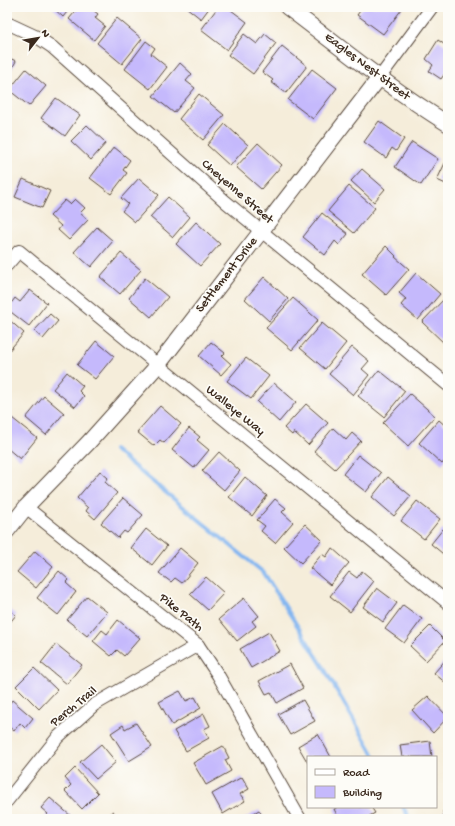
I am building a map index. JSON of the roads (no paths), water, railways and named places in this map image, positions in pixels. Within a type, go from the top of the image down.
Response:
[{"type":"street","name":"Eagles Nest Street","points":[[287,7],[380,77],[448,124]]},
{"type":"street","name":"Settlement Drive","points":[[7,530],[26,507],[88,443],[158,366],[432,7]]},
{"type":"street","name":"Cheyenne Street","points":[[7,23],[38,37],[52,47],[261,232],[448,385]]},
{"type":"street","name":"Walleye Way","points":[[7,265],[19,251],[448,603]]},
{"type":"street","name":"Pike Path","points":[[26,507],[198,645],[218,676],[300,819]]},
{"type":"street","name":"Perch Trail","points":[[7,801],[58,738],[94,705],[198,645]]},
{"type":"waterway","points":[[114,450],[264,573],[322,665],[374,756]]},
{"type":"waterway","points":[[404,808],[410,819]]}]
